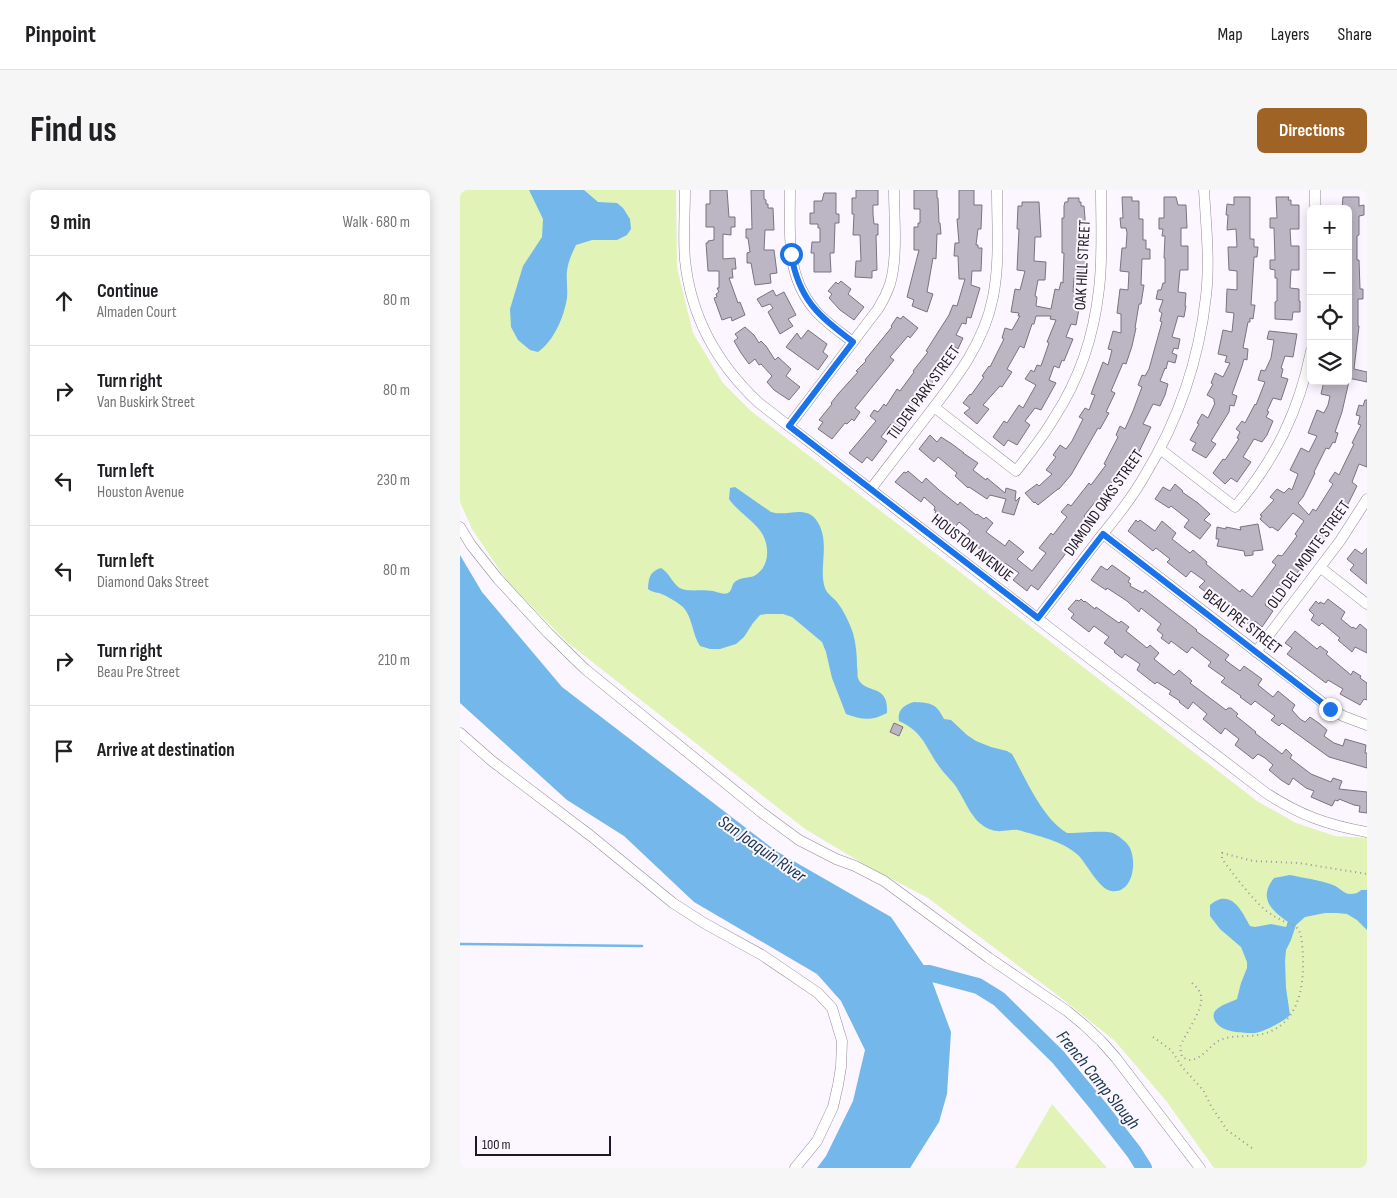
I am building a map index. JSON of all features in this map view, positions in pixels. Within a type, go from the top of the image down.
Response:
[{"type":"street","name":"HOUSTON AVENUE","points":[[685,190],[685,260],[693,303],[701,325],[719,358],[732,375],[760,404],[1266,793],[1305,815],[1324,823],[1367,832]]},
{"type":"street","points":[[790,190],[791,254],[798,282],[805,297],[815,310],[853,342]]},
{"type":"street","points":[[789,426],[878,309],[890,284],[894,261],[894,190]]},
{"type":"street","name":"TILDEN PARK STREET","points":[[871,489],[959,374],[982,333],[989,313],[998,263],[997,190]]},
{"type":"street","name":"OAK HILL STREET","points":[[934,407],[1016,471],[1055,418],[1072,386],[1088,344],[1095,319],[1101,266],[1101,190]]},
{"type":"street","name":"DIAMOND OAKS STREET","points":[[1038,618],[1145,476],[1178,410],[1189,380],[1202,328],[1206,296],[1208,266],[1204,190]]},
{"type":"street","points":[[1315,190],[1315,205]]},
{"type":"street","points":[[1160,449],[1235,507],[1252,487],[1279,444],[1292,418],[1307,367]]},
{"type":"street","name":"OLD DEL MONTE STREET","points":[[1256,652],[1346,533],[1367,499]]},
{"type":"street","points":[[460,527],[471,545],[498,579],[584,669],[761,812],[805,843],[884,881],[1084,1025],[1101,1040],[1116,1058],[1200,1168]]},
{"type":"street","name":"BEAU PRE STREET","points":[[1103,534],[1330,709],[1342,716],[1367,725]]},
{"type":"street","points":[[1320,568],[1367,604]]},
{"type":"street","points":[[460,733],[492,761],[673,903],[762,956],[818,993],[832,1008],[842,1042],[841,1067],[833,1107],[817,1142],[795,1168]]},
{"type":"path","points":[[1182,1057],[1189,1060],[1198,1059],[1210,1047],[1224,1039],[1276,1030],[1288,1019],[1299,997],[1303,976],[1301,941],[1297,928],[1265,909],[1249,893],[1222,859],[1222,853],[1261,862],[1299,863],[1367,874]]},
{"type":"path","points":[[1179,1061],[1182,1057],[1180,1047],[1194,1021],[1201,1000],[1200,993],[1192,984]]},
{"type":"path","points":[[1153,1037],[1171,1050],[1183,1068],[1203,1090],[1227,1130],[1252,1148]]},
{"type":"green space","points":[[460,190],[676,190],[677,268],[693,333],[723,383],[751,411],[1257,801],[1296,823],[1335,836],[1367,838],[1367,1168],[1214,1168],[1167,1102],[1115,1041],[1060,997],[928,898],[867,866],[805,829],[567,642],[507,581],[472,529],[460,502]]},
{"type":"green space","points":[[1052,1104],[1107,1168],[1015,1168]]},
{"type":"water","points":[[529,190],[584,190],[598,202],[617,203],[623,208],[630,219],[631,229],[627,235],[617,240],[592,240],[576,245],[568,268],[567,298],[563,313],[549,342],[538,352],[530,350],[518,340],[511,327],[510,309],[523,266],[542,237],[543,219]]},
{"type":"water","points":[[735,487],[771,512],[802,512],[813,516],[817,521],[821,529],[824,546],[823,580],[825,588],[842,609],[853,633],[858,678],[864,685],[884,696],[887,713],[867,719],[846,714],[832,678],[822,642],[792,617],[783,614],[760,615],[744,637],[736,644],[720,649],[710,649],[700,646],[689,616],[683,607],[668,597],[648,589],[650,576],[654,571],[661,568],[679,588],[709,590],[722,594],[730,592],[736,581],[759,573],[767,558],[767,546],[760,530],[729,499],[730,488]]},
{"type":"water","name":"San Joaquin River","points":[[460,555],[482,592],[562,687],[776,851],[891,917],[929,973],[951,1032],[947,1094],[939,1122],[910,1168],[817,1168],[826,1156],[853,1101],[865,1050],[841,1001],[817,974],[694,902],[624,836],[567,800],[460,703]]},
{"type":"water","points":[[914,702],[932,705],[944,719],[951,720],[976,741],[1012,754],[1042,808],[1067,833],[1109,832],[1123,839],[1130,848],[1133,861],[1129,883],[1118,891],[1111,891],[1102,886],[1078,855],[1065,846],[1018,830],[995,831],[980,823],[971,813],[956,787],[936,762],[924,742],[914,730],[899,721],[899,714],[902,708]]},
{"type":"water","points":[[1290,875],[1328,883],[1348,894],[1367,890],[1367,930],[1357,920],[1347,914],[1325,913],[1305,917],[1296,925],[1286,950],[1286,988],[1290,1015],[1279,1023],[1255,1033],[1244,1033],[1222,1028],[1214,1020],[1214,1014],[1216,1010],[1237,999],[1247,968],[1247,962],[1241,947],[1220,929],[1210,916],[1210,905],[1217,900],[1230,900],[1239,908],[1250,926],[1271,924],[1286,927],[1288,922],[1272,908],[1267,898],[1267,892],[1274,878]]},
{"type":"building","points":[[710,190],[727,190],[729,217],[735,217],[735,227],[731,227],[731,235],[723,234],[723,259],[735,258],[736,269],[732,269],[733,278],[729,278],[738,303],[740,302],[745,315],[732,321],[731,317],[722,320],[714,298],[717,297],[716,294],[719,292],[717,288],[719,288],[719,271],[708,271],[706,243],[714,240],[714,227],[706,227],[706,204],[710,204]]},
{"type":"building","points":[[751,190],[764,190],[764,199],[766,204],[768,204],[768,208],[773,208],[774,230],[765,230],[764,250],[774,250],[777,273],[770,274],[771,283],[755,285],[751,263],[747,263],[747,253],[750,252],[748,238],[746,238],[746,229],[752,229]]},
{"type":"building","points":[[856,190],[878,190],[878,205],[873,205],[874,224],[878,224],[878,235],[876,235],[877,270],[872,271],[872,278],[855,277],[856,261],[861,261],[860,235],[853,235],[854,214],[852,214],[852,198],[856,198]]},
{"type":"building","points":[[914,190],[937,190],[938,198],[941,234],[937,234],[936,259],[933,258],[927,292],[933,294],[927,312],[912,306],[914,300],[907,297],[919,250],[914,250],[914,227],[918,227],[918,223],[920,223],[920,209],[914,209]]},
{"type":"building","points":[[959,190],[974,190],[974,205],[982,205],[981,229],[978,229],[976,245],[978,245],[978,248],[982,248],[981,271],[972,271],[971,285],[980,288],[971,318],[967,317],[966,324],[962,323],[956,335],[963,338],[958,349],[955,347],[943,361],[935,375],[937,377],[910,408],[912,410],[898,429],[891,424],[881,437],[887,441],[872,461],[867,457],[862,463],[849,453],[876,421],[870,416],[874,410],[878,412],[884,404],[886,406],[897,389],[900,391],[928,352],[926,351],[949,315],[953,305],[957,306],[965,279],[959,279],[958,256],[954,256],[955,243],[959,243],[957,219],[959,219]]},
{"type":"building","points":[[824,193],[836,193],[836,214],[839,214],[839,223],[835,223],[834,253],[830,253],[831,272],[814,272],[814,253],[811,253],[812,242],[820,242],[820,228],[818,228],[818,224],[810,224],[810,213],[814,213],[814,201],[822,201]]},
{"type":"building","points":[[1122,197],[1132,197],[1132,201],[1139,201],[1139,219],[1143,219],[1143,240],[1146,240],[1146,249],[1150,249],[1150,259],[1142,259],[1141,285],[1144,285],[1132,346],[1126,364],[1123,363],[1111,391],[1115,393],[1106,412],[1109,413],[1100,429],[1098,428],[1071,475],[1059,489],[1038,505],[1025,493],[1037,484],[1039,486],[1052,474],[1046,470],[1056,457],[1053,455],[1060,445],[1066,449],[1072,441],[1083,419],[1079,417],[1085,408],[1089,410],[1095,395],[1091,394],[1103,362],[1108,365],[1112,350],[1108,349],[1113,331],[1121,333],[1121,314],[1117,313],[1120,289],[1128,290],[1129,272],[1120,271],[1122,248],[1126,248],[1127,233],[1126,228],[1121,228],[1120,218],[1123,218]]},
{"type":"building","points":[[1164,197],[1176,197],[1178,205],[1186,205],[1187,228],[1181,228],[1181,246],[1188,246],[1188,270],[1180,270],[1178,292],[1186,293],[1186,306],[1184,317],[1178,316],[1172,337],[1180,339],[1178,349],[1174,348],[1172,353],[1177,355],[1175,363],[1168,361],[1160,381],[1168,384],[1165,395],[1160,406],[1153,404],[1143,424],[1151,427],[1135,460],[1129,469],[1121,465],[1114,477],[1111,484],[1116,488],[1102,507],[1095,502],[1084,516],[1090,521],[1063,551],[1066,553],[1038,590],[1031,585],[1027,591],[1013,580],[1019,573],[1005,563],[1002,567],[965,537],[970,531],[959,522],[954,529],[935,513],[935,507],[924,497],[921,502],[895,482],[904,472],[908,471],[922,483],[926,478],[958,505],[960,502],[976,515],[984,519],[986,517],[993,523],[986,532],[1005,546],[1009,540],[1024,552],[1017,559],[1032,571],[1046,553],[1039,548],[1051,533],[1053,535],[1067,517],[1061,512],[1068,504],[1071,506],[1089,483],[1091,485],[1106,465],[1104,464],[1118,437],[1116,435],[1120,426],[1125,429],[1133,411],[1142,387],[1138,385],[1142,375],[1145,376],[1149,369],[1162,322],[1160,321],[1162,313],[1159,311],[1163,300],[1156,299],[1158,290],[1161,290],[1163,283],[1165,283],[1165,236],[1162,236],[1163,229],[1159,229],[1159,218],[1164,218]]},
{"type":"building","points":[[1234,197],[1250,197],[1250,239],[1254,239],[1254,247],[1258,247],[1257,257],[1254,257],[1251,305],[1255,305],[1253,319],[1250,318],[1250,322],[1248,322],[1243,348],[1248,349],[1247,360],[1244,359],[1232,394],[1237,396],[1234,406],[1230,405],[1229,412],[1211,441],[1216,444],[1206,458],[1192,450],[1196,443],[1190,440],[1202,414],[1208,418],[1215,403],[1214,399],[1207,395],[1213,384],[1211,383],[1215,373],[1223,377],[1230,363],[1225,362],[1227,356],[1218,354],[1223,330],[1232,332],[1234,313],[1226,312],[1227,289],[1237,290],[1237,271],[1229,270],[1228,247],[1237,247],[1236,229],[1227,230],[1228,215],[1226,215],[1227,204],[1234,205]]},
{"type":"building","points":[[1276,197],[1289,197],[1288,200],[1291,200],[1291,205],[1299,205],[1299,229],[1290,229],[1291,246],[1299,246],[1299,270],[1291,270],[1290,288],[1299,289],[1300,312],[1293,312],[1292,320],[1275,319],[1277,278],[1275,278],[1275,270],[1270,269],[1270,260],[1275,260],[1274,228],[1270,228],[1270,218],[1277,218]]},
{"type":"building","points":[[1343,197],[1359,197],[1359,206],[1364,205],[1364,215],[1359,216],[1359,235],[1357,236],[1357,260],[1359,260],[1360,289],[1363,289],[1363,299],[1358,299],[1359,326],[1354,369],[1367,372],[1367,382],[1352,379],[1352,205],[1342,205]]},
{"type":"building","points":[[1068,198],[1079,198],[1081,206],[1084,206],[1085,218],[1083,248],[1085,248],[1085,270],[1080,270],[1081,276],[1079,278],[1074,278],[1073,292],[1082,294],[1081,305],[1076,325],[1071,324],[1066,337],[1073,339],[1064,361],[1062,360],[1059,368],[1054,366],[1049,380],[1056,383],[1041,410],[1035,408],[1025,421],[1030,425],[1017,445],[1008,440],[1004,446],[993,437],[1004,421],[1007,423],[1019,405],[1023,408],[1036,385],[1025,379],[1031,370],[1034,372],[1037,365],[1041,366],[1049,343],[1047,342],[1056,320],[1050,319],[1051,316],[1036,316],[1024,348],[1020,346],[1007,369],[1012,372],[1002,387],[1000,386],[983,405],[989,409],[977,424],[964,413],[970,408],[963,403],[971,395],[984,377],[982,376],[990,367],[1004,339],[1002,338],[1005,328],[1012,330],[1020,316],[1018,316],[1019,313],[1011,312],[1015,289],[1020,290],[1025,271],[1017,270],[1018,206],[1022,206],[1022,202],[1039,202],[1041,237],[1035,237],[1034,261],[1046,262],[1045,280],[1038,280],[1035,296],[1037,297],[1036,306],[1051,309],[1055,289],[1059,290],[1061,282],[1063,283],[1062,218],[1064,218],[1064,206],[1065,202],[1068,202]]},
{"type":"building","points":[[841,281],[851,289],[848,294],[864,307],[854,320],[840,310],[829,298],[832,294],[828,291],[836,282],[838,284]]},
{"type":"building","points":[[773,290],[776,296],[784,292],[796,315],[788,319],[793,326],[780,334],[768,312],[773,308],[770,304],[762,307],[757,299]]},
{"type":"building","points":[[903,316],[918,328],[910,338],[908,336],[890,357],[894,360],[855,408],[860,412],[854,421],[852,419],[847,424],[845,423],[832,439],[818,429],[823,422],[819,420],[839,393],[858,372],[856,371],[892,327],[897,317],[901,319]]},
{"type":"building","points":[[745,327],[754,335],[759,343],[761,341],[766,346],[775,360],[778,357],[791,369],[786,376],[800,387],[789,400],[774,390],[767,382],[772,376],[761,364],[759,365],[755,359],[749,364],[741,353],[734,341],[738,338],[735,334]]},
{"type":"building","points":[[808,330],[827,344],[823,352],[828,356],[818,370],[786,347],[797,333],[801,339]]},
{"type":"building","points":[[1269,331],[1297,334],[1293,357],[1285,356],[1281,368],[1283,369],[1281,377],[1288,379],[1281,400],[1273,398],[1267,411],[1269,412],[1266,417],[1273,421],[1267,435],[1262,442],[1254,439],[1243,457],[1251,462],[1237,482],[1231,478],[1225,484],[1213,473],[1223,459],[1225,460],[1239,439],[1237,438],[1240,432],[1236,429],[1242,421],[1245,423],[1256,405],[1265,382],[1258,380],[1261,370],[1265,371],[1271,358],[1274,340],[1267,339]]},
{"type":"building","points":[[1323,385],[1348,385],[1335,432],[1338,433],[1335,443],[1333,442],[1329,449],[1326,448],[1303,497],[1298,503],[1309,515],[1313,509],[1316,511],[1333,484],[1329,481],[1335,472],[1339,475],[1354,444],[1352,443],[1361,425],[1358,424],[1360,416],[1356,415],[1359,405],[1363,406],[1365,400],[1367,400],[1367,467],[1359,464],[1352,482],[1357,486],[1347,506],[1339,502],[1329,521],[1335,524],[1321,543],[1315,539],[1302,556],[1308,560],[1280,594],[1275,591],[1265,605],[1273,611],[1262,627],[1255,621],[1251,626],[1232,611],[1234,609],[1221,599],[1218,601],[1199,587],[1205,581],[1191,571],[1186,577],[1167,562],[1170,559],[1156,548],[1153,551],[1128,531],[1136,520],[1138,522],[1140,520],[1155,531],[1162,521],[1176,533],[1172,539],[1190,553],[1193,550],[1207,562],[1206,564],[1240,592],[1242,589],[1252,597],[1276,565],[1272,562],[1278,555],[1282,556],[1297,536],[1295,534],[1304,521],[1293,513],[1278,531],[1272,527],[1270,528],[1260,519],[1262,516],[1260,515],[1274,500],[1270,497],[1277,489],[1284,493],[1289,488],[1292,490],[1298,474],[1290,470],[1301,448],[1309,452],[1317,436],[1308,433],[1317,410],[1324,413],[1328,405],[1330,396],[1321,394]]},
{"type":"building","points":[[930,435],[937,442],[941,437],[978,463],[973,470],[986,480],[987,478],[1005,493],[1006,488],[1016,491],[1015,500],[1020,497],[1014,515],[1002,512],[1006,499],[990,495],[987,499],[968,488],[955,476],[957,473],[938,457],[934,462],[919,449]]},
{"type":"building","points":[[1175,484],[1182,492],[1210,514],[1204,520],[1211,525],[1200,539],[1184,527],[1189,520],[1171,506],[1169,508],[1155,499],[1163,487],[1170,491]]},
{"type":"building","points":[[1258,524],[1263,550],[1253,551],[1253,555],[1245,556],[1244,551],[1217,546],[1219,539],[1216,539],[1217,527],[1241,530],[1240,527]]},
{"type":"building","points":[[1367,548],[1367,584],[1350,570],[1354,565],[1347,559],[1355,549],[1362,554]]},
{"type":"building","points":[[1112,565],[1130,578],[1128,582],[1131,584],[1130,586],[1143,593],[1145,590],[1229,655],[1225,660],[1240,671],[1244,666],[1262,679],[1258,685],[1273,697],[1278,691],[1295,705],[1292,710],[1300,719],[1305,722],[1310,717],[1320,724],[1327,730],[1324,736],[1334,743],[1343,746],[1345,739],[1366,745],[1367,768],[1329,757],[1282,723],[1279,726],[1271,720],[1275,716],[1255,701],[1251,705],[1221,682],[1225,678],[1208,666],[1211,662],[1192,647],[1187,653],[1171,641],[1169,644],[1161,638],[1163,635],[1157,630],[1161,624],[1141,608],[1139,612],[1127,601],[1091,580],[1101,566],[1107,570]]},
{"type":"building","points":[[1081,599],[1119,623],[1121,621],[1129,627],[1126,631],[1147,648],[1150,645],[1159,653],[1154,659],[1174,675],[1179,670],[1192,681],[1190,683],[1226,710],[1231,708],[1238,714],[1236,716],[1255,733],[1282,754],[1286,749],[1292,755],[1290,758],[1311,774],[1331,782],[1333,778],[1342,781],[1339,789],[1367,792],[1367,813],[1359,812],[1360,806],[1339,799],[1338,801],[1335,800],[1332,806],[1311,797],[1314,791],[1306,788],[1293,778],[1289,785],[1281,780],[1269,770],[1273,765],[1265,758],[1258,754],[1253,759],[1235,745],[1239,739],[1225,728],[1221,734],[1203,719],[1207,714],[1193,702],[1188,709],[1169,694],[1171,691],[1157,682],[1155,684],[1137,670],[1140,664],[1125,654],[1122,658],[1114,652],[1104,643],[1109,637],[1094,626],[1089,632],[1071,618],[1074,614],[1068,609],[1076,600],[1079,601]]},
{"type":"building","points":[[1328,599],[1345,612],[1341,619],[1352,628],[1356,629],[1360,624],[1367,630],[1367,653],[1355,647],[1352,652],[1338,640],[1340,638],[1322,623],[1319,626],[1311,620],[1314,615],[1309,610],[1316,601],[1319,604],[1320,602],[1324,604]]},
{"type":"building","points":[[1295,631],[1317,649],[1320,646],[1328,652],[1326,654],[1351,675],[1353,671],[1361,676],[1360,678],[1367,683],[1367,700],[1364,699],[1360,705],[1340,694],[1343,689],[1328,680],[1326,683],[1287,654],[1292,648],[1285,643]]},
{"type":"building","points":[[894,723],[903,727],[899,736],[890,732]]},
{"type":"waterway","points":[[460,944],[642,946]]},
{"type":"waterway","name":"French Camp Slough","points":[[908,973],[929,973],[978,986],[999,999],[1058,1057],[1134,1152],[1144,1168]]},
{"type":"route","points":[[791,254],[793,268],[805,297],[825,320],[853,342],[789,426],[1038,618],[1103,534],[1330,709]]}]
